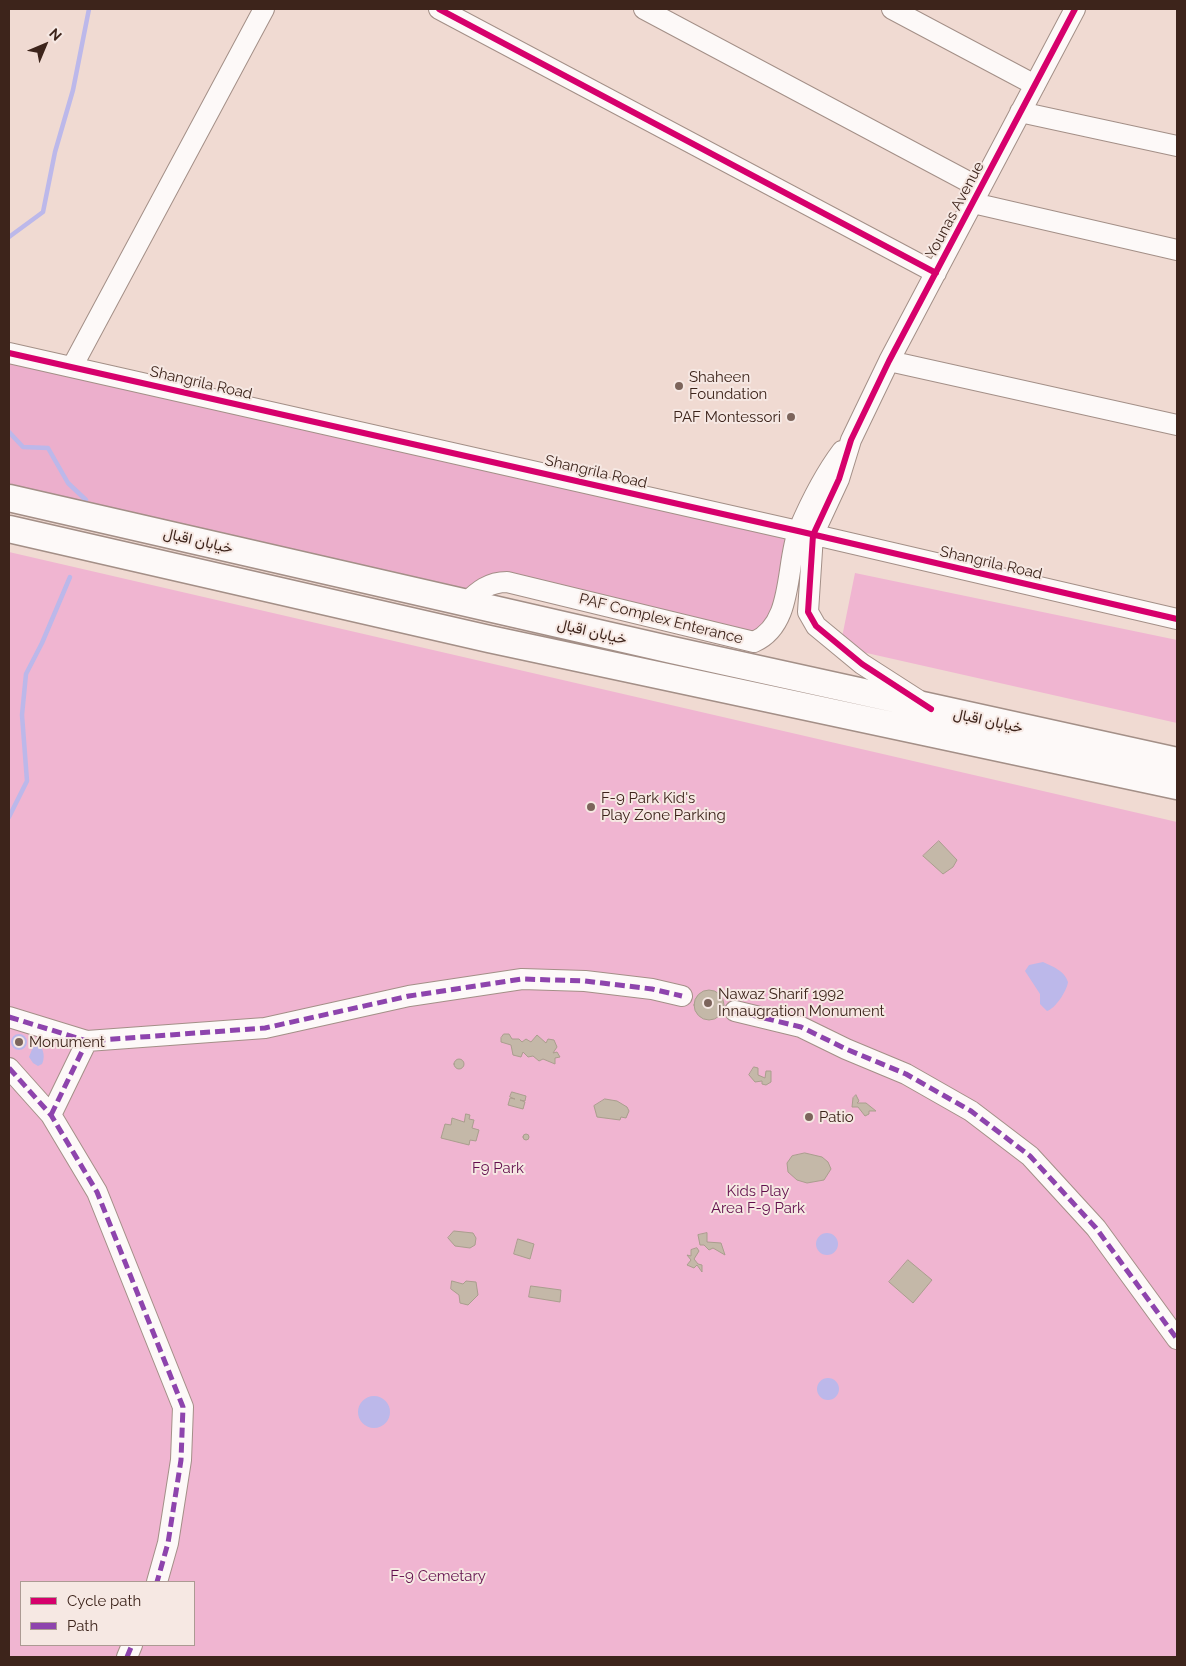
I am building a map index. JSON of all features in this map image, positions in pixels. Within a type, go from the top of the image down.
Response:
[{"type":"main road","name":"خیابان اقبال","points":[[9,498],[466,603],[1177,762]]},
{"type":"main road","name":"خیابان اقبال","points":[[9,529],[489,638],[1177,786]]},
{"type":"street","points":[[72,367],[264,9]]},
{"type":"street","points":[[439,9],[936,273]]},
{"type":"street","points":[[644,9],[977,195],[1177,250]]},
{"type":"street","points":[[892,9],[1035,85]]},
{"type":"street","name":"Younas Avenue","points":[[851,440],[890,361],[1075,9]]},
{"type":"street","points":[[1020,112],[1177,146]]},
{"type":"street","name":"Shangrila Road","points":[[9,353],[1177,619]]},
{"type":"street","points":[[890,361],[1177,425]]},
{"type":"street","name":"PAF Complex Enterance","points":[[466,603],[479,590],[496,582],[506,582],[754,642],[766,637],[774,626],[788,590],[824,476],[851,440]]},
{"type":"street","points":[[806,533],[808,612],[816,626],[862,664],[931,708]]},
{"type":"street","points":[[9,1017],[87,1041],[265,1028],[409,996],[522,979],[585,980],[652,989],[682,996]]},
{"type":"street","points":[[735,1011],[801,1027],[846,1049],[906,1074],[978,1116],[1030,1156],[1096,1228],[1177,1339]]},
{"type":"street","points":[[51,1115],[87,1041]]},
{"type":"street","points":[[9,1068],[51,1115],[98,1192],[183,1407],[181,1460],[168,1543],[157,1581]]},
{"type":"green space","name":"F9 Park","points":[[9,552],[1177,822],[1177,1657],[9,1657]]},
{"type":"green space","points":[[855,573],[1177,640],[1177,723],[840,647]]},
{"type":"shaded area","points":[[9,353],[798,531],[766,637],[507,582],[466,603],[9,498]]},
{"type":"shaded area","points":[[1043,962],[1061,972],[1068,982],[1060,999],[1054,1007],[1047,1011],[1040,1004],[1040,994],[1025,971],[1029,965]]},
{"type":"shaded area","points":[[19,1034],[25,1036],[27,1042],[25,1048],[19,1050],[13,1048],[11,1042],[13,1036]]},
{"type":"shaded area","points":[[39,1045],[44,1056],[42,1064],[38,1066],[29,1057],[33,1047]]},
{"type":"shaded area","points":[[827,1233],[837,1240],[838,1244],[831,1254],[827,1255],[817,1248],[816,1244],[823,1234]]},
{"type":"shaded area","points":[[828,1378],[836,1381],[839,1389],[836,1397],[828,1400],[820,1397],[817,1389],[820,1381]]},
{"type":"shaded area","points":[[374,1396],[385,1401],[390,1412],[385,1423],[374,1428],[363,1423],[358,1412],[363,1401]]},
{"type":"building","points":[[939,841],[957,860],[953,867],[943,874],[923,856]]},
{"type":"building","points":[[709,990],[715,991],[723,999],[723,1011],[715,1019],[709,1020],[703,1019],[695,1011],[694,1005],[695,999],[703,991]]},
{"type":"building","points":[[504,1034],[509,1034],[512,1039],[519,1039],[522,1042],[526,1039],[531,1042],[537,1035],[546,1043],[548,1039],[554,1040],[557,1047],[553,1053],[557,1052],[560,1057],[555,1058],[555,1064],[543,1059],[539,1061],[533,1056],[528,1057],[523,1052],[521,1057],[513,1055],[511,1045],[501,1042]]},
{"type":"building","name":"Monument","points":[[19,1038],[23,1042],[19,1046],[15,1042]]},
{"type":"building","points":[[459,1059],[464,1064],[459,1069],[454,1064]]},
{"type":"building","points":[[754,1067],[758,1068],[758,1075],[765,1078],[766,1071],[771,1071],[771,1082],[766,1085],[762,1084],[762,1081],[755,1082],[749,1075]]},
{"type":"building","points":[[512,1092],[526,1096],[525,1101],[520,1100],[525,1102],[523,1109],[508,1105],[510,1098],[515,1099],[510,1097]]},
{"type":"building","points":[[856,1095],[859,1101],[857,1103],[866,1103],[876,1111],[869,1111],[869,1114],[865,1116],[858,1107],[852,1107],[853,1098]]},
{"type":"building","points":[[605,1099],[617,1101],[627,1107],[629,1111],[626,1118],[621,1117],[620,1120],[597,1117],[594,1106]]},
{"type":"building","points":[[807,1112],[811,1112],[814,1117],[813,1121],[807,1122],[804,1119],[804,1115]]},
{"type":"building","points":[[466,1114],[470,1115],[469,1119],[474,1120],[472,1128],[479,1130],[476,1141],[470,1140],[469,1145],[441,1138],[445,1124],[451,1125],[452,1118],[464,1122]]},
{"type":"building","points":[[526,1134],[529,1137],[526,1140],[523,1137]]},
{"type":"building","points":[[805,1153],[822,1157],[828,1162],[831,1169],[824,1180],[807,1183],[797,1180],[788,1172],[787,1163],[792,1156]]},
{"type":"building","points":[[454,1231],[473,1233],[476,1238],[475,1245],[470,1248],[455,1246],[448,1238]]},
{"type":"building","points":[[707,1233],[707,1242],[721,1243],[725,1255],[713,1248],[709,1250],[704,1245],[700,1245],[698,1235]]},
{"type":"building","points":[[518,1239],[534,1244],[530,1259],[514,1254]]},
{"type":"building","points":[[697,1248],[699,1251],[694,1259],[698,1264],[702,1265],[702,1272],[697,1265],[694,1268],[687,1265],[691,1260],[687,1255],[691,1256],[691,1250]]},
{"type":"building","points":[[908,1260],[932,1280],[913,1303],[889,1282]]},
{"type":"building","points":[[452,1281],[463,1284],[466,1281],[476,1282],[478,1295],[468,1305],[460,1303],[459,1295],[451,1289]]},
{"type":"building","points":[[531,1286],[561,1290],[560,1302],[529,1297]]},
{"type":"waterway","points":[[9,237],[43,212],[55,152],[73,90],[89,9]]},
{"type":"waterway","points":[[9,432],[23,447],[48,448],[68,483],[86,500]]},
{"type":"waterway","points":[[9,817],[27,781],[22,715],[26,674],[42,643],[70,577]]},
{"type":"marked path","points":[[9,1017],[87,1041],[265,1028],[409,996],[522,979],[585,981],[652,989],[682,996]]},
{"type":"marked path","points":[[735,1011],[801,1027],[846,1049],[906,1074],[971,1111],[1030,1156],[1096,1228],[1177,1339]]},
{"type":"marked path","points":[[51,1115],[87,1041]]},
{"type":"marked path","points":[[9,1068],[51,1115],[97,1192],[183,1407],[181,1460],[168,1543],[157,1581]]},
{"type":"marked path","points":[[127,1657],[132,1646]]},
{"type":"cycle path","points":[[439,9],[936,273]]},
{"type":"cycle path","points":[[931,709],[862,664],[816,626],[808,612],[813,535],[839,479],[851,440],[889,361],[1075,9]]},
{"type":"cycle path","points":[[9,353],[798,531],[1177,619]]},
{"type":"place","name":"Shaheen Foundation","points":[[679,386]]},
{"type":"place","name":"PAF Montessori","points":[[791,417]]},
{"type":"place","name":"F-9 Park Kid's Play Zone Parking","points":[[591,807]]},
{"type":"place","name":"Nawaz Sharif 1992 Innaugration Monument","points":[[708,1003]]},
{"type":"place","name":"Monument","points":[[19,1042]]},
{"type":"place","name":"Patio","points":[[809,1117]]},
{"type":"park label","name":"Kids Play Area F-9 Park","points":[[758,1200]]},
{"type":"park label","name":"F-9 Cemetary","points":[[438,1576]]}]
